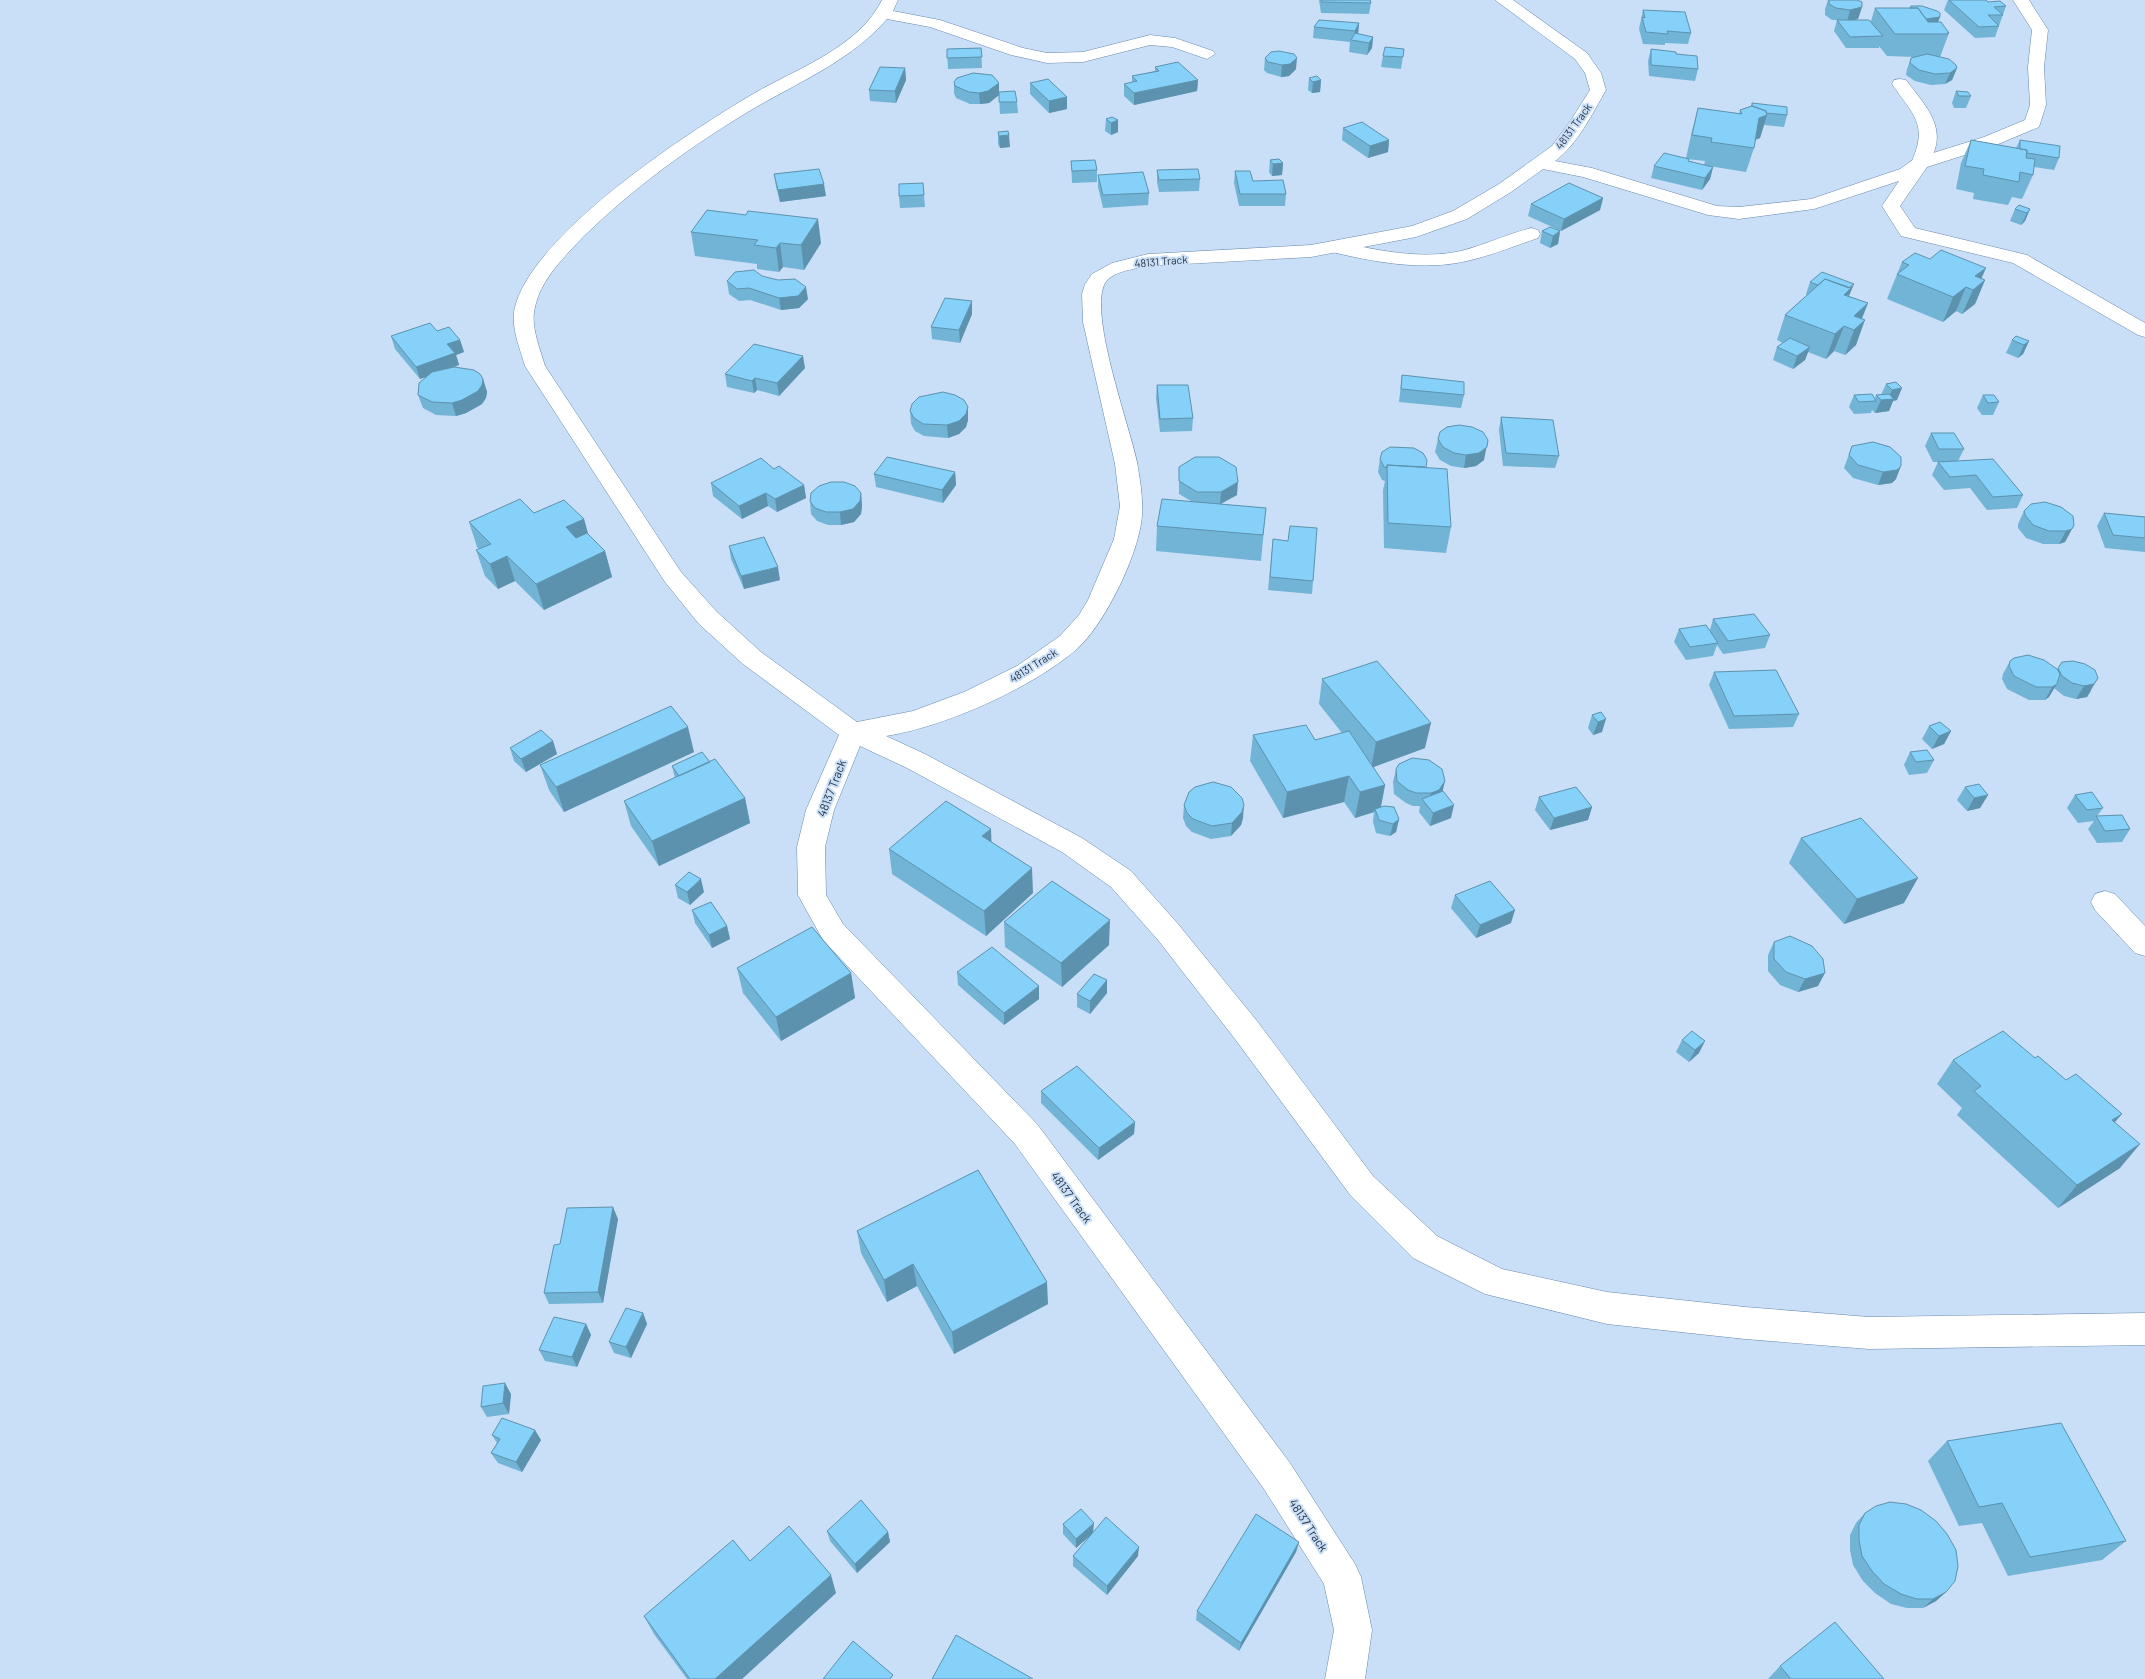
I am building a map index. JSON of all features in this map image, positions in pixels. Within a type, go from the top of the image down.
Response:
[{"type":"street","name":"48131 Track","points":[[853,732],[902,724],[940,710],[1000,685],[1049,658],[1083,628],[1108,585],[1126,541],[1131,507],[1126,466],[1096,338],[1093,293],[1094,284],[1103,273],[1122,265],[1148,260],[1311,251],[1416,232],[1460,215],[1558,150],[1579,122],[1598,90],[1594,72],[1580,56],[1503,0]]},
{"type":"street","points":[[1539,163],[1586,172],[1715,211],[1739,213],[1814,204],[1906,173],[1920,164],[1990,141],[2032,123],[2038,105],[2036,67],[2040,30],[2021,0]]},
{"type":"street","points":[[1207,54],[1178,44],[1156,40],[1141,41],[1078,58],[1045,57],[1024,53],[886,7],[875,26],[853,43],[730,114],[682,145],[608,205],[566,244],[538,278],[525,307],[527,338],[535,366],[673,577],[708,618],[752,658],[853,732],[916,760],[1072,845],[1121,879],[1168,932],[1246,1030],[1362,1186],[1425,1247],[1497,1283],[1607,1308],[1745,1323],[1868,1333],[2145,1329]]},
{"type":"street","points":[[1900,84],[1925,118],[1931,137],[1920,164],[1891,206],[1908,232],[2020,259],[2145,332]]},
{"type":"street","points":[[1335,247],[1405,258],[1456,257],[1532,234]]},
{"type":"street","name":"48137 Track","points":[[853,732],[820,810],[811,848],[812,895],[833,932],[1026,1134],[1277,1476],[1342,1576],[1353,1630],[1345,1679]]},
{"type":"street","points":[[2105,902],[2145,945]]},
{"type":"building","points":[[1321,0],[1370,0],[1371,3],[1322,2]]},
{"type":"building","points":[[1829,0],[1857,0],[1862,2],[1862,7],[1850,10],[1836,8],[1829,4]]},
{"type":"building","points":[[1949,0],[2000,1],[2006,6],[1994,7],[2003,15],[1988,15],[1999,26],[1979,27]]},
{"type":"building","points":[[1911,6],[1922,6],[1937,11],[1940,13],[1940,17],[1926,19],[1918,8],[1910,8]]},
{"type":"building","points":[[1875,8],[1918,8],[1928,22],[1941,22],[1949,33],[1895,34]]},
{"type":"building","points":[[1643,10],[1685,12],[1691,33],[1667,31],[1668,34],[1646,32],[1642,17],[1645,18]]},
{"type":"building","points":[[1319,20],[1359,23],[1355,31],[1314,27]]},
{"type":"building","points":[[1837,20],[1869,20],[1883,36],[1850,37]]},
{"type":"building","points":[[1355,33],[1373,37],[1369,43],[1351,40]]},
{"type":"building","points":[[1385,47],[1404,49],[1403,57],[1383,56]]},
{"type":"building","points":[[981,48],[982,57],[947,58],[947,49]]},
{"type":"building","points":[[1651,49],[1697,56],[1698,69],[1651,65]]},
{"type":"building","points":[[1279,51],[1294,54],[1297,58],[1290,64],[1282,65],[1268,62],[1265,58],[1271,52]]},
{"type":"building","points":[[1927,54],[1949,59],[1957,68],[1950,73],[1935,74],[1919,70],[1910,63],[1911,58]]},
{"type":"building","points":[[1178,62],[1198,80],[1134,93],[1124,84],[1137,81],[1132,76],[1159,71],[1155,67]]},
{"type":"building","points":[[880,67],[905,68],[895,91],[869,90]]},
{"type":"building","points":[[973,73],[992,75],[999,83],[988,91],[979,93],[969,92],[955,86],[954,82],[957,78]]},
{"type":"building","points":[[1317,76],[1321,80],[1313,82],[1309,78]]},
{"type":"building","points":[[1048,79],[1067,97],[1049,101],[1030,83]]},
{"type":"building","points":[[1015,91],[1017,102],[999,102],[999,92]]},
{"type":"building","points":[[1956,91],[1968,92],[1971,96],[1959,96]]},
{"type":"building","points":[[1752,103],[1787,107],[1787,115],[1766,113],[1766,111],[1752,106]]},
{"type":"building","points":[[1752,106],[1766,111],[1767,115],[1759,118],[1754,148],[1711,142],[1712,138],[1692,135],[1698,108],[1742,114],[1740,110]]},
{"type":"building","points":[[1112,117],[1118,120],[1111,123],[1106,119]]},
{"type":"building","points":[[1362,122],[1389,140],[1370,146],[1343,128]]},
{"type":"building","points":[[1008,131],[1009,135],[999,136],[998,132]]},
{"type":"building","points":[[1971,140],[2027,150],[2026,158],[2035,159],[2033,175],[2020,172],[2019,182],[1983,175],[1984,169],[1965,166]]},
{"type":"building","points":[[2020,140],[2060,146],[2059,158],[2027,153],[2027,150],[2020,149]]},
{"type":"building","points":[[1664,153],[1713,167],[1705,178],[1654,166]]},
{"type":"building","points":[[1279,159],[1283,163],[1273,164],[1270,160]]},
{"type":"building","points":[[1095,160],[1097,170],[1072,171],[1071,161]]},
{"type":"building","points":[[819,169],[824,184],[778,190],[774,174]]},
{"type":"building","points":[[1198,169],[1200,179],[1159,180],[1157,170]]},
{"type":"building","points":[[1235,171],[1250,171],[1253,181],[1283,180],[1286,194],[1240,194]]},
{"type":"building","points":[[1143,172],[1149,193],[1103,195],[1098,175]]},
{"type":"building","points":[[923,183],[924,195],[899,196],[899,184]]},
{"type":"building","points":[[1569,183],[1603,198],[1564,219],[1531,204]]},
{"type":"building","points":[[2019,205],[2030,209],[2027,213],[2015,209]]},
{"type":"building","points":[[707,210],[746,215],[748,211],[818,219],[801,245],[780,243],[776,248],[754,245],[758,240],[691,232]]},
{"type":"building","points":[[1550,227],[1560,231],[1553,236],[1542,231]]},
{"type":"building","points":[[1941,250],[1986,268],[1975,276],[1985,280],[1973,290],[1966,287],[1953,297],[1897,274],[1909,265],[1902,262],[1915,253],[1930,259]]},
{"type":"building","points":[[754,270],[762,276],[778,280],[795,279],[806,287],[798,296],[779,298],[749,288],[737,289],[727,281],[735,272]]},
{"type":"building","points":[[1822,272],[1854,284],[1849,288],[1825,279],[1818,285],[1810,282]]},
{"type":"building","points":[[1825,279],[1851,288],[1844,295],[1868,303],[1854,316],[1865,320],[1854,330],[1844,326],[1835,334],[1785,315]]},
{"type":"building","points":[[945,298],[972,301],[959,330],[931,327]]},
{"type":"building","points":[[430,323],[437,331],[449,327],[460,340],[447,344],[455,353],[416,367],[391,336]]},
{"type":"building","points":[[2016,336],[2029,341],[2024,345],[2012,340]]},
{"type":"building","points":[[1790,338],[1810,347],[1797,356],[1777,347]]},
{"type":"building","points":[[754,344],[803,356],[777,383],[755,378],[752,381],[725,374]]},
{"type":"building","points":[[454,367],[474,370],[480,374],[483,379],[478,391],[452,403],[432,402],[418,395],[419,383],[432,372]]},
{"type":"building","points":[[1402,375],[1464,382],[1464,395],[1401,389]]},
{"type":"building","points":[[1896,382],[1902,388],[1892,390],[1886,384]]},
{"type":"building","points":[[1157,385],[1188,385],[1193,418],[1160,419]]},
{"type":"building","points":[[943,392],[964,400],[968,407],[966,414],[959,421],[947,425],[923,424],[914,418],[910,411],[912,404],[919,397]]},
{"type":"building","points":[[1872,394],[1876,401],[1859,402],[1854,395]]},
{"type":"building","points":[[1889,394],[1894,399],[1881,400],[1876,395]]},
{"type":"building","points":[[1983,395],[1994,395],[1999,402],[1988,403]]},
{"type":"building","points":[[1501,417],[1553,420],[1559,456],[1506,453]]},
{"type":"building","points":[[1459,425],[1472,427],[1483,432],[1488,440],[1487,447],[1479,453],[1466,455],[1454,453],[1443,447],[1438,439],[1440,432],[1447,427]]},
{"type":"building","points":[[1931,433],[1954,433],[1964,449],[1939,449]]},
{"type":"building","points":[[1873,442],[1890,447],[1901,457],[1901,466],[1897,470],[1883,472],[1858,465],[1849,455],[1852,446]]},
{"type":"building","points":[[1390,447],[1414,448],[1423,453],[1427,460],[1426,467],[1387,465],[1387,468],[1384,467],[1380,459],[1382,452]]},
{"type":"building","points":[[887,457],[955,472],[942,490],[874,474]]},
{"type":"building","points":[[1195,457],[1219,457],[1236,467],[1238,482],[1221,492],[1197,492],[1179,481],[1179,467]]},
{"type":"building","points":[[761,458],[774,469],[779,466],[804,485],[775,499],[766,493],[739,506],[711,483]]},
{"type":"building","points":[[1993,459],[2023,495],[1993,497],[1976,475],[1950,477],[1938,462]]},
{"type":"building","points":[[1387,465],[1447,469],[1451,527],[1388,523]]},
{"type":"building","points":[[831,482],[844,482],[855,486],[861,493],[860,501],[853,509],[840,512],[826,512],[815,508],[810,501],[811,493],[819,486]]},
{"type":"building","points":[[520,499],[534,513],[564,500],[584,519],[566,527],[576,538],[587,533],[605,551],[536,584],[507,556],[490,564],[476,550],[491,544],[469,522]]},
{"type":"building","points":[[1162,499],[1266,508],[1263,535],[1157,526]]},
{"type":"building","points":[[2045,502],[2061,507],[2073,516],[2074,525],[2072,529],[2049,531],[2033,525],[2024,511],[2031,504]]},
{"type":"building","points":[[2104,513],[2145,517],[2145,538],[2113,535]]},
{"type":"building","points":[[1290,526],[1317,528],[1313,581],[1270,577],[1273,539],[1288,541]]},
{"type":"building","points":[[764,537],[778,567],[741,576],[729,546]]},
{"type":"building","points":[[1754,614],[1770,635],[1728,641],[1713,619]]},
{"type":"building","points":[[1706,625],[1718,643],[1690,647],[1679,629]]},
{"type":"building","points":[[2028,655],[2044,660],[2057,669],[2060,674],[2057,684],[2052,687],[2036,687],[2014,676],[2009,666],[2010,661],[2014,658]]},
{"type":"building","points":[[1377,661],[1431,723],[1376,742],[1322,679]]},
{"type":"building","points":[[2073,661],[2085,664],[2095,670],[2098,678],[2094,684],[2084,686],[2072,683],[2062,676],[2058,668],[2062,662]]},
{"type":"building","points":[[1776,670],[1799,714],[1734,716],[1714,672]]},
{"type":"building","points":[[671,706],[688,727],[556,787],[540,765]]},
{"type":"building","points":[[1601,712],[1606,719],[1598,722],[1592,715]]},
{"type":"building","points":[[1940,722],[1951,731],[1939,736],[1929,726]]},
{"type":"building","points":[[1306,725],[1315,740],[1349,731],[1385,785],[1360,792],[1349,776],[1287,792],[1253,735]]},
{"type":"building","points":[[541,730],[553,741],[521,759],[510,748]]},
{"type":"building","points":[[1927,750],[1934,760],[1916,762],[1910,752]]},
{"type":"building","points":[[702,752],[710,762],[679,776],[672,766]]},
{"type":"building","points":[[1412,758],[1429,760],[1442,769],[1445,781],[1439,790],[1431,793],[1416,793],[1408,790],[1397,781],[1396,769],[1399,764]]},
{"type":"building","points":[[715,759],[745,798],[652,841],[624,801]]},
{"type":"building","points":[[1213,782],[1231,787],[1242,798],[1244,805],[1242,812],[1232,823],[1212,826],[1193,819],[1187,813],[1184,805],[1189,792],[1195,787]]},
{"type":"building","points":[[1979,784],[1988,795],[1974,798],[1965,787]]},
{"type":"building","points":[[1576,787],[1592,807],[1554,818],[1539,797]]},
{"type":"building","points":[[1443,791],[1454,805],[1433,813],[1422,799]]},
{"type":"building","points":[[2092,792],[2103,808],[2087,810],[2075,795]]},
{"type":"building","points":[[946,801],[991,829],[982,836],[1032,868],[984,911],[889,849]]},
{"type":"building","points":[[1384,806],[1394,807],[1399,819],[1393,824],[1379,820],[1375,809]]},
{"type":"building","points":[[2122,815],[2130,829],[2105,831],[2096,816]]},
{"type":"building","points":[[1861,818],[1918,878],[1857,899],[1801,838]]},
{"type":"building","points":[[689,872],[701,879],[687,892],[675,885]]},
{"type":"building","points":[[1052,881],[1110,920],[1061,963],[1004,922]]},
{"type":"building","points":[[1490,881],[1515,910],[1480,925],[1455,895]]},
{"type":"building","points":[[711,902],[727,926],[709,935],[692,910]]},
{"type":"building","points":[[812,927],[851,973],[776,1017],[737,968]]},
{"type":"building","points":[[1790,936],[1812,946],[1823,959],[1825,973],[1805,979],[1786,972],[1774,959],[1774,942]]},
{"type":"building","points":[[992,947],[1039,986],[1004,1013],[957,972]]},
{"type":"building","points":[[1094,974],[1107,980],[1090,1001],[1077,994]]},
{"type":"building","points":[[1692,1031],[1705,1041],[1695,1050],[1682,1040]]},
{"type":"building","points":[[2003,1031],[2035,1058],[2038,1056],[2066,1080],[2076,1074],[2122,1114],[2112,1120],[2140,1144],[2077,1185],[1974,1091],[1981,1086],[1953,1060]]},
{"type":"building","points":[[1077,1066],[1135,1122],[1099,1148],[1041,1091]]},
{"type":"building","points":[[978,1170],[1047,1282],[952,1332],[913,1264],[884,1280],[857,1231]]},
{"type":"building","points":[[613,1207],[598,1292],[544,1293],[554,1245],[560,1244],[567,1208]]},
{"type":"building","points":[[626,1308],[643,1313],[626,1347],[609,1342]]},
{"type":"building","points":[[554,1317],[586,1324],[572,1357],[539,1350]]},
{"type":"building","points":[[505,1383],[503,1403],[481,1407],[483,1386]]},
{"type":"building","points":[[502,1418],[535,1430],[516,1462],[491,1453],[500,1439],[492,1435]]},
{"type":"building","points":[[2061,1423],[2126,1541],[2030,1557],[2002,1503],[1979,1507],[1947,1441]]},
{"type":"building","points":[[861,1500],[888,1532],[855,1564],[827,1531]]},
{"type":"building","points":[[1890,1502],[1906,1504],[1921,1510],[1936,1521],[1947,1534],[1956,1550],[1958,1566],[1955,1581],[1946,1592],[1933,1599],[1917,1599],[1901,1594],[1884,1584],[1862,1556],[1859,1525],[1865,1513],[1876,1506]]},
{"type":"building","points":[[1081,1509],[1094,1523],[1076,1539],[1063,1524]]},
{"type":"building","points":[[1256,1514],[1299,1542],[1241,1643],[1197,1611]]},
{"type":"building","points":[[1106,1517],[1139,1547],[1107,1586],[1073,1556]]},
{"type":"building","points":[[789,1526],[831,1575],[715,1679],[690,1679],[644,1616],[733,1540],[750,1561]]},
{"type":"building","points":[[1835,1622],[1884,1679],[1791,1679],[1780,1666]]},
{"type":"building","points":[[956,1635],[1033,1679],[932,1679]]},
{"type":"building","points":[[853,1641],[893,1675],[890,1679],[823,1679]]}]
